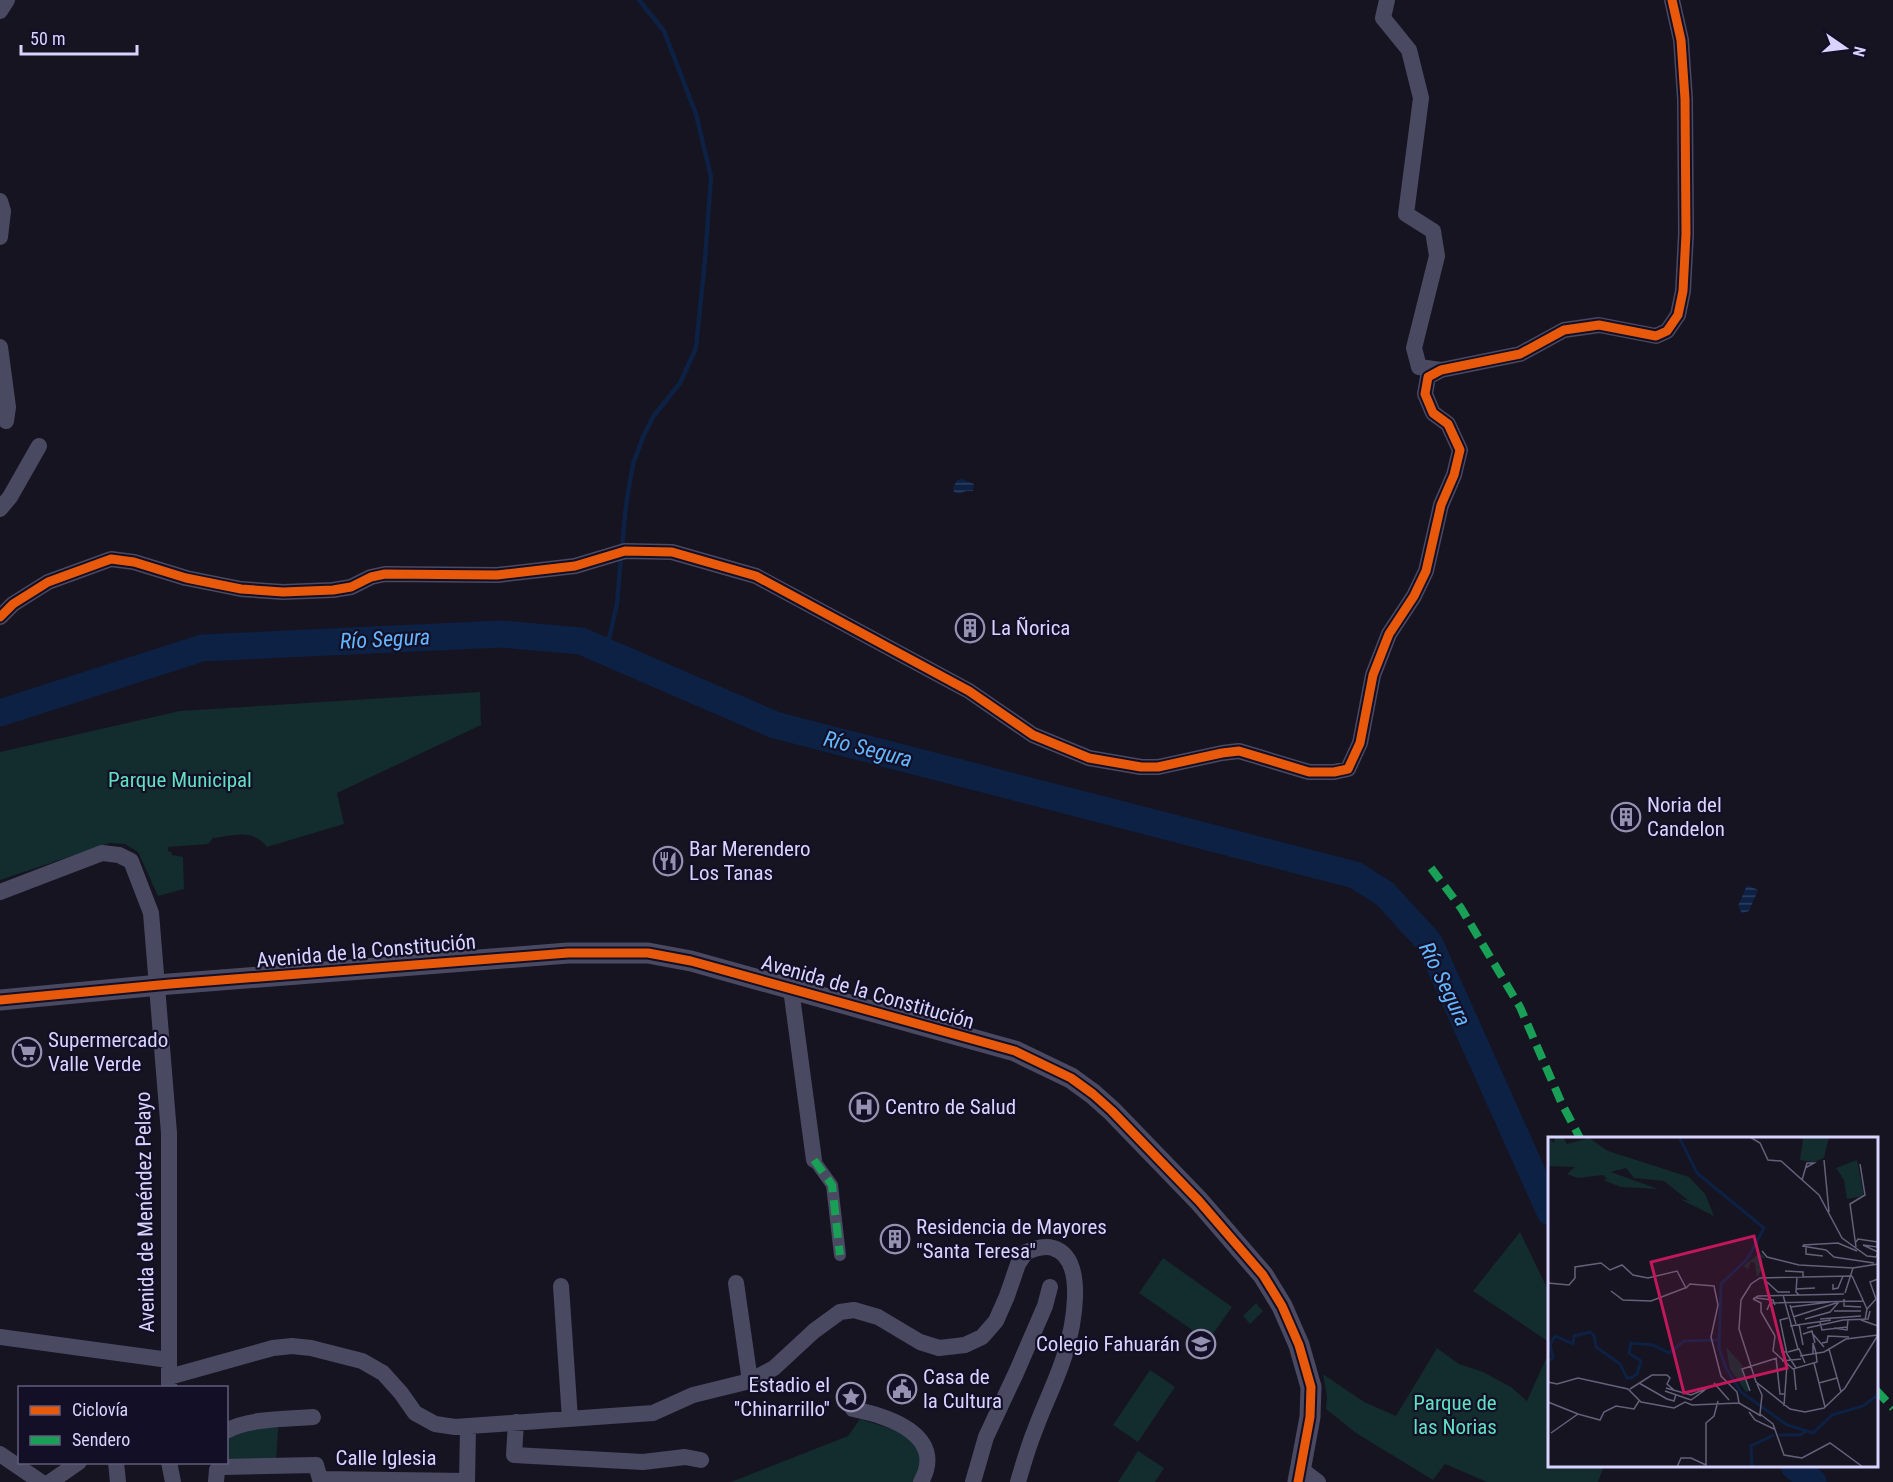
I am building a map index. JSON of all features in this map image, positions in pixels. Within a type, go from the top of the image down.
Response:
[{"type":"street","points":[[0,11],[7,0]]},
{"type":"street","points":[[1387,0],[1383,18],[1409,50],[1421,98],[1406,214],[1433,231],[1437,256],[1414,348],[1419,367],[1441,370]]},
{"type":"street","points":[[0,617],[13,604],[48,582],[111,559],[134,562],[186,578],[242,589],[283,592],[333,591],[385,574],[496,575],[575,567],[626,551],[672,552],[756,576],[969,691],[1034,735],[1089,758],[1141,767],[1158,767],[1239,751],[1309,772],[1334,772],[1348,769],[1360,743],[1373,675],[1389,633],[1414,596],[1426,571],[1441,505],[1454,475],[1460,450],[1448,424],[1433,413],[1425,394],[1428,377],[1441,370],[1520,354],[1564,330],[1599,325],[1656,336],[1667,332],[1678,315],[1683,291],[1686,234],[1685,99],[1681,40],[1672,0]]},
{"type":"street","points":[[0,201],[3,211],[0,237]]},
{"type":"street","points":[[0,347],[8,407],[6,421]]},
{"type":"street","points":[[0,509],[10,497],[39,446]]},
{"type":"street","name":"Avenida de Menéndez Pelayo","points":[[0,892],[102,853],[118,855],[131,861],[151,913],[169,1133],[169,1382],[273,1348],[292,1346],[311,1348],[362,1361],[383,1373],[415,1413],[435,1424],[455,1427],[653,1413],[693,1395],[750,1381],[774,1368],[814,1331],[840,1312],[854,1310],[878,1317],[920,1342],[939,1348],[966,1345],[982,1337],[996,1321],[1018,1264],[1026,1252],[1043,1247],[1053,1248],[1062,1252],[1069,1260],[1074,1274],[1073,1325],[1064,1358],[1035,1429],[1018,1482]]},
{"type":"street","name":"Avenida de la Constitución","points":[[0,1000],[599,952],[648,953],[691,961],[1015,1051],[1071,1078],[1112,1111],[1199,1201],[1263,1275],[1282,1306],[1299,1345],[1311,1387],[1310,1417],[1295,1478]]},
{"type":"street","points":[[791,989],[814,1160],[832,1185],[840,1256]]},
{"type":"street","points":[[736,1283],[750,1381]]},
{"type":"street","points":[[561,1286],[570,1419]]},
{"type":"street","points":[[973,1482],[986,1437],[1016,1373],[1050,1287]]},
{"type":"street","points":[[0,1337],[170,1360]]},
{"type":"street","points":[[853,1409],[870,1412],[903,1424],[920,1438],[928,1458],[927,1472],[921,1482]]},
{"type":"street","points":[[228,1430],[234,1426],[277,1419],[313,1417]]},
{"type":"street","points":[[516,1422],[514,1455],[643,1462],[686,1457],[701,1460]]},
{"type":"street","points":[[467,1481],[468,1426]]},
{"type":"street","points":[[0,1454],[41,1482]]},
{"type":"street","points":[[51,1482],[76,1464]]},
{"type":"street","points":[[116,1464],[118,1482]]},
{"type":"street","points":[[169,1464],[173,1482]]},
{"type":"street","name":"Calle Iglesia","points":[[216,1482],[217,1470],[223,1467],[316,1465],[320,1479],[467,1481]]},
{"type":"street","points":[[1295,1478],[1318,1482]]},
{"type":"green space","name":"Parque Municipal","points":[[480,692],[481,725],[337,793],[344,824],[267,847],[255,837],[235,835],[213,838],[208,844],[168,847],[172,855],[183,857],[184,889],[158,896],[138,852],[125,844],[110,843],[0,880],[0,752],[180,711]]},
{"type":"green space","points":[[1520,1232],[1548,1290],[1548,1341],[1473,1291]]},
{"type":"green space","points":[[1163,1258],[1232,1307],[1208,1341],[1139,1293]]},
{"type":"green space","points":[[1256,1303],[1263,1311],[1250,1324],[1243,1316]]},
{"type":"green space","name":"Parque de las Norias","points":[[1437,1348],[1459,1364],[1483,1372],[1511,1387],[1527,1401],[1548,1354],[1548,1467],[1604,1467],[1598,1482],[1487,1482],[1445,1464],[1433,1480],[1356,1433],[1326,1409],[1327,1397],[1323,1374],[1364,1402],[1396,1416]]},
{"type":"green space","points":[[1150,1370],[1175,1387],[1138,1442],[1113,1425]]},
{"type":"green space","points":[[279,1417],[276,1461],[228,1462],[228,1427]]},
{"type":"green space","points":[[860,1419],[908,1434],[915,1439],[923,1465],[918,1482],[731,1482],[848,1436]]},
{"type":"green space","points":[[1138,1451],[1164,1468],[1155,1482],[1118,1482]]},
{"type":"water","points":[[962,479],[974,484],[973,491],[959,494],[954,492],[953,488],[957,480]]},
{"type":"water","points":[[1747,885],[1758,890],[1749,911],[1742,913],[1738,906]]},
{"type":"waterway","points":[[622,548],[633,464],[653,417],[680,383],[696,348],[711,177],[696,114],[664,31],[639,0]]},
{"type":"waterway","points":[[606,652],[617,604],[621,556]]},
{"type":"waterway","name":"Río Segura","points":[[0,713],[202,648],[501,634],[581,641],[775,725],[1355,875],[1385,894],[1429,942],[1548,1208]]},
{"type":"waterway","name":"Río Segura","points":[[1795,1467],[1813,1482]]},
{"type":"marked path","points":[[1431,868],[1461,908],[1520,1007],[1562,1104],[1579,1137]]},
{"type":"marked path","points":[[814,1160],[832,1185],[840,1255]]},
{"type":"marked path","points":[[1878,1392],[1893,1408]]},
{"type":"cycle path","points":[[0,617],[13,604],[48,582],[111,559],[134,562],[186,578],[241,589],[283,592],[351,587],[371,577],[385,574],[497,575],[575,566],[625,551],[672,552],[756,576],[969,691],[1033,735],[1089,758],[1141,767],[1158,767],[1239,751],[1309,772],[1334,772],[1348,769],[1360,743],[1373,675],[1389,634],[1414,596],[1426,571],[1441,505],[1454,475],[1460,450],[1448,424],[1433,413],[1425,394],[1428,377],[1441,370],[1520,354],[1564,330],[1599,325],[1656,336],[1667,331],[1678,315],[1683,291],[1686,234],[1685,99],[1681,40],[1672,0]]},
{"type":"cycle path","points":[[0,1000],[170,984],[568,953],[648,953],[691,961],[1015,1051],[1071,1078],[1112,1111],[1199,1201],[1263,1275],[1282,1306],[1299,1345],[1311,1387],[1310,1417],[1298,1482]]},
{"type":"place","name":"La Ñorica","points":[[970,628]]},
{"type":"place","name":"Noria del Candelon","points":[[1626,817]]},
{"type":"place","name":"Bar Merendero Los Tanas","points":[[668,861]]},
{"type":"place","name":"Supermercado Valle Verde","points":[[27,1052]]},
{"type":"place","name":"Centro de Salud","points":[[864,1107]]},
{"type":"place","name":"Residencia de Mayores \"Santa Teresa\"","points":[[895,1239]]},
{"type":"place","name":"Colegio Fahuarán","points":[[1201,1344]]},
{"type":"place","name":"Casa de la Cultura","points":[[902,1389]]},
{"type":"place","name":"Estadio el ''Chinarrillo''","points":[[851,1397]]}]
